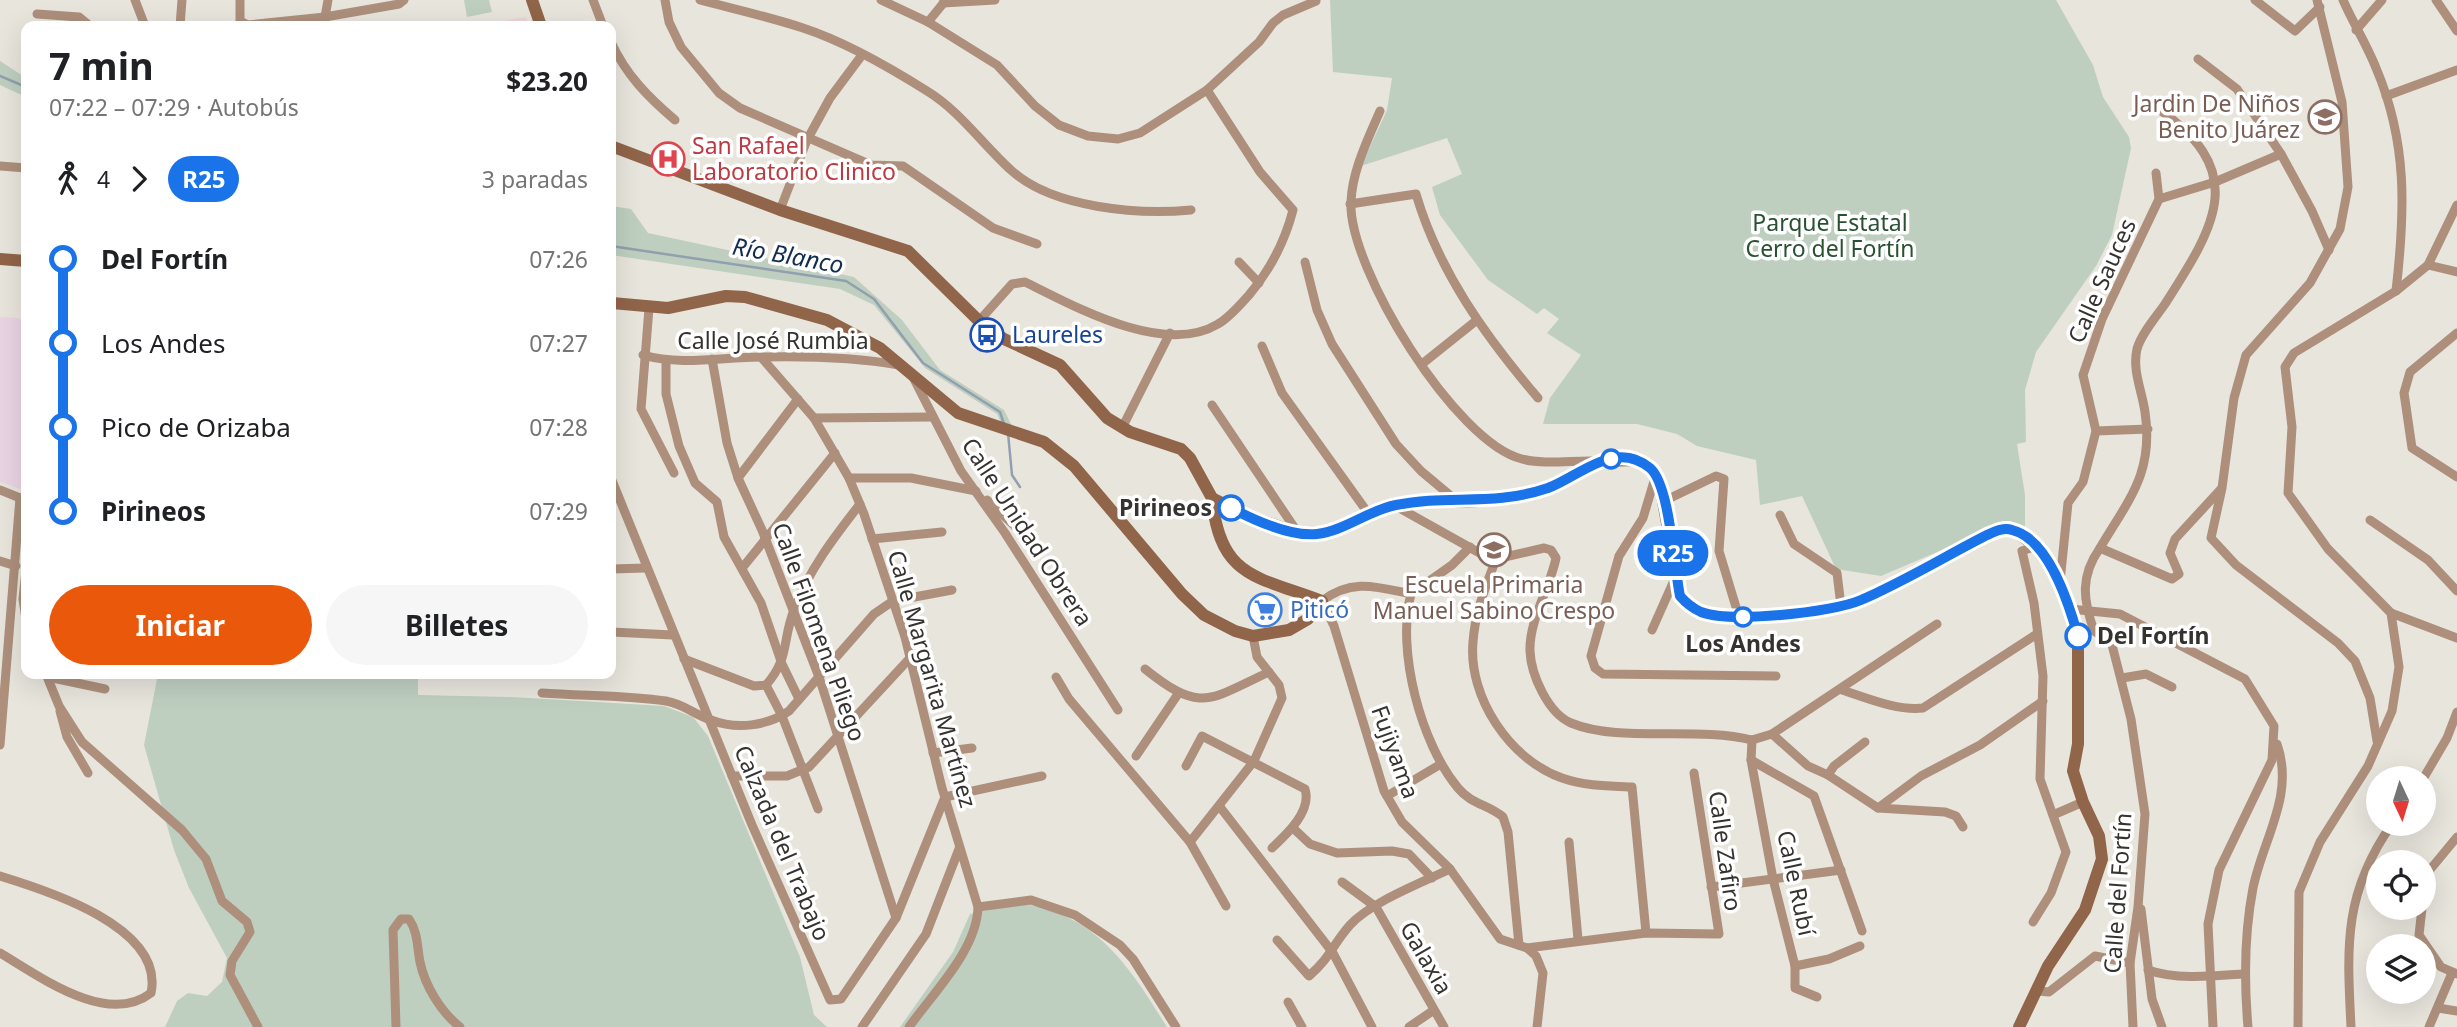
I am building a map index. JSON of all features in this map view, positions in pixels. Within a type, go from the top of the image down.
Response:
[{"type":"main road","points":[[532,0],[539,21]]},
{"type":"main road","points":[[616,148],[780,210],[908,251],[979,321],[1004,340],[1059,365],[1107,418],[1122,428],[1181,449],[1190,458],[1212,498],[1215,522],[1236,565],[1252,576],[1322,601],[1308,619],[1289,630],[1253,636],[1204,615],[1182,594],[1074,466],[1044,442],[958,413],[880,348],[827,320],[745,297],[726,296],[681,307],[649,308],[616,303]]},
{"type":"main road","points":[[0,259],[21,261]]},
{"type":"main road","points":[[1212,498],[1246,515],[1298,533],[1329,531],[1367,513],[1394,505],[1425,501],[1458,502],[1514,498],[1551,486],[1598,461],[1637,460],[1656,475],[1664,501],[1680,596],[1690,607],[1703,613],[1739,617],[1841,606],[1859,601],[2001,530],[2013,530],[2036,546],[2060,582],[2078,636],[2078,744],[2073,771],[2083,802],[2099,836],[2102,859],[2085,911],[2048,966],[2018,1027]]},
{"type":"street","points":[[135,0],[143,21]]},
{"type":"street","points":[[180,21],[182,0]]},
{"type":"street","points":[[240,0],[240,21]]},
{"type":"street","points":[[325,17],[328,0]]},
{"type":"street","points":[[286,21],[398,4],[404,0]]},
{"type":"street","points":[[593,0],[601,21]]},
{"type":"street","points":[[664,0],[669,22],[681,47],[719,93],[740,108],[807,140],[871,165],[903,166],[993,228],[1037,244]]},
{"type":"street","points":[[700,0],[803,28],[862,55],[943,101],[1014,173],[1048,193],[1104,207],[1191,211]]},
{"type":"street","points":[[881,0],[928,22],[997,65],[1035,106],[1059,125],[1088,136],[1118,139],[1140,133],[1207,90],[1259,42],[1273,23],[1283,15],[1316,1]]},
{"type":"street","points":[[928,22],[945,2],[995,0]]},
{"type":"street","points":[[2255,0],[2295,31],[2319,4]]},
{"type":"street","points":[[2343,0],[2376,66],[2400,154],[2404,216],[2396,291]]},
{"type":"street","points":[[2356,30],[2382,0]]},
{"type":"street","points":[[2436,0],[2457,31]]},
{"type":"street","points":[[2319,4],[2342,102],[2348,187],[2340,229],[2310,283],[2246,355],[2234,398],[2222,488],[2211,538],[2236,565],[2338,643],[2355,661],[2370,698],[2377,743]]},
{"type":"street","points":[[37,14],[79,17],[84,21]]},
{"type":"street","points":[[616,54],[644,94],[675,120]]},
{"type":"street","points":[[780,210],[807,140],[830,98],[862,55]]},
{"type":"street","points":[[2198,59],[2238,89],[2281,154],[2312,211],[2329,250]]},
{"type":"street","points":[[2386,96],[2457,70]]},
{"type":"street","points":[[979,321],[1012,284],[1018,281],[1104,321],[1170,333],[1199,333],[1219,324],[1259,283],[1273,262],[1293,210],[1260,172],[1207,90]]},
{"type":"street","points":[[2086,609],[2083,590],[2091,561],[2141,479],[2148,429],[2135,368],[2137,347],[2204,243],[2215,208],[2215,182],[2210,165],[2194,141],[2171,117],[2151,104]]},
{"type":"street","points":[[1380,111],[1361,156],[1350,204],[1366,265],[1383,302],[1457,415],[1487,442],[1523,460],[1598,461]]},
{"type":"street","name":"Calle Sauces","points":[[2159,199],[2215,182],[2281,154]]},
{"type":"street","points":[[0,166],[21,168]]},
{"type":"street","name":"Calle Sauces","points":[[2060,582],[2068,503],[2083,482],[2096,431],[2083,375],[2102,319],[2159,199],[2155,173]]},
{"type":"street","points":[[1350,204],[1416,194],[1427,232],[1477,320],[1502,356],[1538,398]]},
{"type":"street","points":[[2457,205],[2428,265],[2396,291],[2294,353],[2285,367],[2292,427],[2288,493],[2328,549],[2391,613],[2457,638]]},
{"type":"street","points":[[1239,262],[1259,283]]},
{"type":"street","points":[[1305,262],[1317,310],[1332,344],[1396,444],[1421,471],[1458,502]]},
{"type":"street","points":[[2428,265],[2457,272]]},
{"type":"street","points":[[649,308],[643,355],[642,416],[674,473]]},
{"type":"street","points":[[1422,364],[1477,320]]},
{"type":"street","points":[[2457,332],[2410,372],[2404,393],[2412,448],[2457,477]]},
{"type":"street","points":[[1122,428],[1170,333]]},
{"type":"street","points":[[1262,346],[1282,393],[1367,513]]},
{"type":"street","name":"Calle José Rumbia","points":[[643,355],[666,360],[761,357],[867,359],[906,368]]},
{"type":"street","name":"Calle Margarita Martínez","points":[[761,357],[814,418],[849,478],[860,504],[910,658],[944,797],[977,911]]},
{"type":"street","name":"Calle Filomena Pliego","points":[[712,359],[727,443],[738,478],[765,538],[819,677],[896,918]]},
{"type":"street","points":[[666,360],[666,394],[671,420],[690,472],[699,489],[717,502],[724,537],[761,603],[782,664],[799,699]]},
{"type":"street","name":"Calle Unidad Obrera","points":[[906,368],[961,471],[1005,533],[1118,710]]},
{"type":"street","points":[[738,478],[798,399]]},
{"type":"street","points":[[1212,405],[1298,533]]},
{"type":"street","points":[[814,418],[933,417]]},
{"type":"street","points":[[2096,431],[2148,429]]},
{"type":"street","points":[[743,567],[835,453]]},
{"type":"street","points":[[1656,475],[1643,518],[1619,556],[1591,656],[1595,668],[1603,674],[1776,676]]},
{"type":"street","points":[[1664,501],[1722,476],[1724,479],[1719,551],[1739,617]]},
{"type":"street","points":[[849,478],[911,478],[975,491],[1038,548]]},
{"type":"street","points":[[2100,548],[2172,579],[2176,578],[2179,574],[2171,553],[2175,539],[2222,488]]},
{"type":"street","points":[[0,490],[21,498]]},
{"type":"street","name":"Calzada del Trabajo","points":[[616,502],[830,1000],[841,999],[896,918],[944,797]]},
{"type":"street","points":[[684,659],[754,686],[766,684],[782,664],[793,611],[832,540],[860,504]]},
{"type":"street","points":[[1394,505],[1496,559],[1544,548],[1551,550],[1556,558],[1530,650],[1541,688],[1551,706],[1567,722],[1592,730],[1726,734],[1752,740],[1772,734],[1842,690],[1937,624]]},
{"type":"street","points":[[1780,515],[1794,544],[1838,573],[1841,606]]},
{"type":"street","points":[[0,745],[21,518]]},
{"type":"street","points":[[2370,520],[2428,560],[2457,590]]},
{"type":"street","points":[[872,539],[942,533]]},
{"type":"street","points":[[2033,922],[2051,893],[2066,852],[2040,779],[2043,676],[2034,603],[2022,551],[2036,546]]},
{"type":"street","points":[[1469,547],[1452,565],[1411,594],[1406,612],[1409,662],[1416,697],[1441,764],[1458,788],[1474,803],[1503,817],[1508,832],[1523,946],[1536,956],[1543,973],[1537,1027]]},
{"type":"street","points":[[1496,559],[1477,611],[1472,645],[1478,684],[1492,716],[1507,739],[1530,761],[1561,778],[1596,786],[1632,786],[1646,933],[1523,946]]},
{"type":"street","points":[[0,561],[16,566]]},
{"type":"street","points":[[616,569],[646,568]]},
{"type":"street","points":[[1652,630],[1676,576]]},
{"type":"street","points":[[1322,601],[1339,589],[1359,586],[1411,594]]},
{"type":"street","points":[[542,693],[668,701],[692,708],[709,720],[733,725],[756,724],[782,716],[819,677],[866,620],[893,601],[952,590]]},
{"type":"street","name":"Fujiyama","points":[[1322,601],[1335,626],[1387,796],[1402,822],[1450,869],[1500,939],[1523,946]]},
{"type":"street","points":[[2070,609],[2120,614],[2245,679],[2274,726],[2283,771],[2283,794],[2253,888],[2244,974],[2248,1027]]},
{"type":"street","name":"Calle del Fortín","points":[[2086,609],[2094,631],[2111,641],[2122,678],[2145,814],[2130,963],[2133,1027]]},
{"type":"street","points":[[2298,1027],[2296,994],[2299,892],[2320,842],[2368,766],[2392,711],[2399,667],[2391,613]]},
{"type":"street","points":[[2078,636],[2094,631]]},
{"type":"street","points":[[616,632],[673,635]]},
{"type":"street","points":[[1842,690],[1875,701],[1923,708],[2036,634]]},
{"type":"street","points":[[1190,842],[1254,761],[1282,698],[1279,685],[1257,657],[1253,636]]},
{"type":"street","points":[[732,776],[787,776],[804,770],[910,658]]},
{"type":"street","points":[[1145,669],[1178,694],[1194,700],[1212,699],[1269,672]]},
{"type":"street","points":[[2122,678],[2146,674],[2172,687]]},
{"type":"street","points":[[1056,677],[1069,699],[1190,842],[1226,906]]},
{"type":"street","points":[[49,679],[59,706],[66,737],[88,773]]},
{"type":"street","points":[[64,679],[105,689]]},
{"type":"street","points":[[766,684],[782,716],[818,809]]},
{"type":"street","points":[[1136,756],[1178,694]]},
{"type":"street","points":[[1878,808],[1922,776],[1980,745],[2043,701]]},
{"type":"street","points":[[59,706],[91,752],[182,830],[206,859],[222,901],[247,922],[250,932],[232,961],[230,975],[258,1027]]},
{"type":"street","points":[[2431,766],[2447,738],[2457,712]]},
{"type":"street","points":[[1772,734],[1808,766],[1828,775],[1878,808],[1945,812],[1956,816],[1963,827]]},
{"type":"street","points":[[1186,766],[1202,736],[1305,789],[1307,797],[1293,828],[1272,848]]},
{"type":"street","points":[[2213,1027],[2208,924],[2219,870],[2261,787],[2272,760],[2276,739]]},
{"type":"street","name":"Calle Rubí","points":[[1752,740],[1751,760],[1773,879],[1795,966],[1829,959],[1860,946]]},
{"type":"street","points":[[1828,775],[1834,766],[1865,742]]},
{"type":"street","points":[[933,753],[972,748]]},
{"type":"street","points":[[1751,760],[1814,796],[1862,931]]},
{"type":"street","points":[[1387,796],[1441,764]]},
{"type":"street","name":"Calle Zafiro","points":[[1646,933],[1718,934],[1694,773]]},
{"type":"street","points":[[944,797],[1042,776]]},
{"type":"street","points":[[2053,815],[2083,802]]},
{"type":"street","points":[[1220,807],[1332,953],[1372,1027]]},
{"type":"street","points":[[1293,828],[1310,844],[1337,853],[1392,851],[1409,854],[1432,878]]},
{"type":"street","points":[[2351,1027],[2347,963],[2349,923],[2375,848],[2384,836]]},
{"type":"street","points":[[2436,862],[2457,837]]},
{"type":"street","points":[[1569,842],[1578,939]]},
{"type":"street","points":[[862,1027],[926,934],[960,847]]},
{"type":"street","points":[[1277,940],[1308,975],[1332,953],[1349,926],[1376,907],[1450,869]]},
{"type":"street","points":[[1711,887],[1841,870]]},
{"type":"street","points":[[0,876],[27,884],[106,919],[129,936],[141,952],[153,983],[150,992],[141,1000],[125,1006],[101,1003],[62,990],[0,953]]},
{"type":"street","points":[[1342,882],[1376,907]]},
{"type":"street","points":[[2139,890],[2152,999],[2162,1027]]},
{"type":"street","points":[[909,1027],[964,951],[977,911],[1031,900],[1075,915],[1120,945],[1133,959],[1176,1027]]},
{"type":"street","name":"Galaxia","points":[[1376,907],[1444,1027]]},
{"type":"street","points":[[396,1027],[393,930],[401,919],[409,919],[413,925],[420,964],[436,999],[460,1027]]},
{"type":"street","points":[[2421,920],[2419,935],[2452,973],[2430,1027]]},
{"type":"street","points":[[2038,991],[2049,992],[2095,956],[2130,963]]},
{"type":"street","points":[[1795,966],[1795,988],[1817,997]]},
{"type":"street","points":[[2148,970],[2159,974],[2244,974]]},
{"type":"street","points":[[1288,1002],[1301,1027]]},
{"type":"street","points":[[2438,1008],[2457,1011]]},
{"type":"street","points":[[1409,1027],[1434,1010]]},
{"type":"shaded area","points":[[526,17],[527,21],[502,21]]},
{"type":"shaded area","points":[[0,317],[19,318],[21,489],[0,482]]},
{"type":"green space","points":[[464,0],[489,0],[492,12],[467,17]]},
{"type":"green space","name":"Parque Estatal Cerro del Fortín","points":[[1330,0],[2056,0],[2093,65],[2103,97],[2129,137],[2131,148],[2112,235],[2096,266],[2036,352],[2025,390],[2026,442],[2017,444],[2025,495],[2025,529],[1998,526],[1881,576],[1836,569],[1802,496],[1760,505],[1756,460],[1697,446],[1677,434],[1637,424],[1543,424],[1550,398],[1581,355],[1547,333],[1559,319],[1544,308],[1537,314],[1488,280],[1440,215],[1432,187],[1462,174],[1447,138],[1361,166],[1387,110],[1392,78],[1333,72]]},
{"type":"green space","points":[[0,61],[21,75],[21,95],[0,85]]},
{"type":"green space","points":[[616,207],[631,209],[648,233],[854,277],[902,320],[940,370],[1004,410],[1012,426],[1002,425],[997,414],[925,368],[874,305],[840,289],[616,256]]},
{"type":"green space","points":[[157,679],[418,679],[418,695],[512,697],[664,706],[693,717],[708,736],[800,957],[814,1015],[827,1027],[165,1027],[177,1001],[188,993],[207,996],[222,982],[227,958],[189,888],[174,850],[144,745]]},
{"type":"green space","points":[[1019,903],[1070,918],[1108,946],[1139,983],[1167,1027],[900,1027],[953,952],[970,914]]},
{"type":"waterway","name":"Río Blanco","points":[[0,76],[21,85]]},
{"type":"waterway","name":"Río Blanco","points":[[616,247],[846,281],[874,299],[923,363],[1000,412],[1004,424]]},
{"type":"waterway","name":"Río Blanco","points":[[1008,433],[1012,475],[1020,487]]},
{"type":"bus line","name":"R25","points":[[1231,508],[1298,533],[1315,534],[1394,505],[1425,501],[1467,502],[1514,498],[1551,486],[1598,461],[1625,458],[1637,460],[1656,475],[1671,536],[1680,596],[1690,607],[1703,613],[1739,617],[1841,606],[1859,601],[1985,536],[2001,530],[2013,530],[2036,546],[2050,565],[2060,582],[2078,636]]},
{"type":"place","name":"Jardin De Niños Benito Juárez","points":[[2325,117]]},
{"type":"place","name":"San Rafael Laboratorio Clinico","points":[[668,159]]},
{"type":"place","name":"Laureles","points":[[987,335]]},
{"type":"place","name":"Pirineos","points":[[1231,508]]},
{"type":"place","name":"Escuela Primaria Manuel Sabino Crespo","points":[[1494,550]]},
{"type":"place","name":"Piticó","points":[[1265,610]]},
{"type":"place","name":"Los Andes","points":[[1743,617]]},
{"type":"place","name":"Del Fortín","points":[[2078,636]]}]
